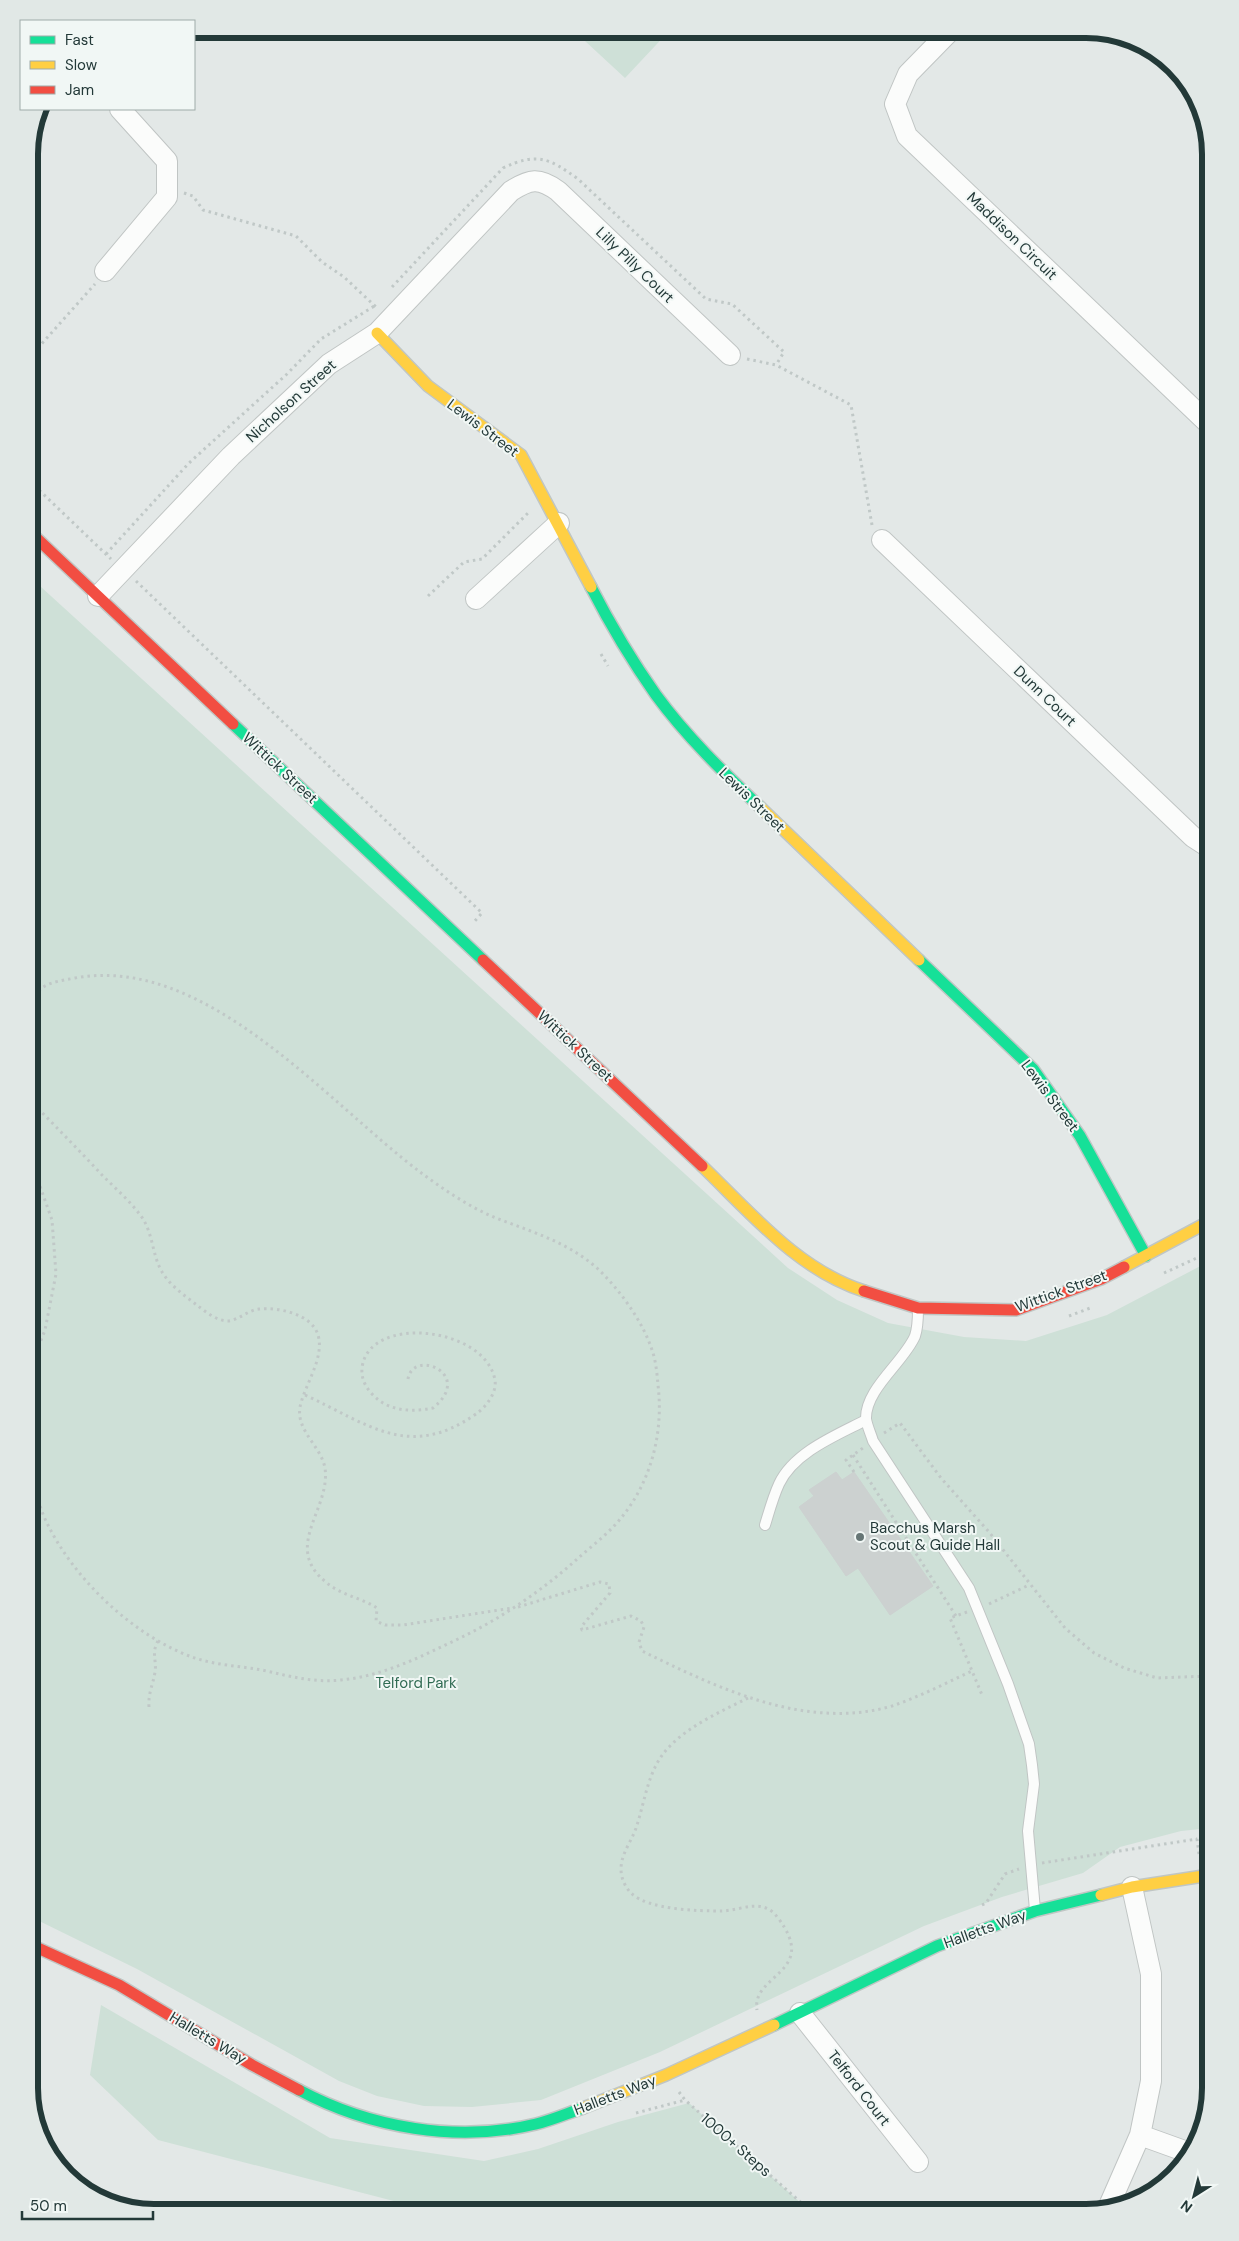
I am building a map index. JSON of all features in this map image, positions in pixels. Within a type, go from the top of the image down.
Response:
[{"type":"street","name":"Maddison Circuit","points":[[943,38],[908,74],[895,104],[907,136],[1202,417]]},
{"type":"street","points":[[105,271],[167,197],[168,161],[121,110]]},
{"type":"street","name":"Nicholson Street","points":[[98,596],[231,456],[329,364],[384,326],[511,192],[524,182],[537,181]]},
{"type":"street","name":"Lilly Pilly Court","points":[[537,181],[546,182],[558,191],[730,355]]},
{"type":"street","name":"Lewis Street","points":[[384,326],[428,386],[521,455],[559,523],[607,618],[657,696],[720,770],[1033,1069],[1080,1136],[1146,1256]]},
{"type":"street","points":[[476,599],[559,523]]},
{"type":"street","name":"Wittick Street","points":[[38,539],[800,1259],[842,1284],[918,1308],[1016,1310],[1101,1279],[1202,1225]]},
{"type":"street","name":"Dunn Court","points":[[882,540],[1193,837],[1202,843]]},
{"type":"street","name":"Halletts Way","points":[[38,1948],[119,1986],[252,2065],[330,2107],[399,2127],[475,2133],[536,2124],[596,2103],[666,2074],[800,2013],[937,1946],[1035,1911],[1132,1886],[1202,1876]]},
{"type":"street","points":[[1111,2201],[1140,2135],[1151,2081],[1152,1974],[1132,1886]]},
{"type":"street","name":"Telford Court","points":[[800,2013],[918,2162]]},
{"type":"street","points":[[1140,2135],[1182,2150]]},
{"type":"lane","points":[[918,1308],[918,1326],[914,1338],[874,1394],[868,1406],[866,1420],[873,1441],[969,1588],[1008,1684],[1028,1744],[1032,1765],[1034,1784],[1028,1831],[1035,1911]]},
{"type":"lane","points":[[765,1525],[779,1483],[792,1466],[810,1452],[866,1420]]},
{"type":"path","points":[[388,292],[503,168],[520,160],[536,157],[556,163],[578,179],[706,299],[732,304],[784,352],[776,364]]},
{"type":"path","points":[[167,188],[193,196],[203,210],[296,236],[322,262],[344,277],[375,306],[384,326]]},
{"type":"path","points":[[38,348],[86,296],[105,271]]},
{"type":"path","points":[[106,554],[189,463],[287,374],[321,339],[375,306],[381,299]]},
{"type":"path","points":[[340,328],[356,346]]},
{"type":"path","points":[[730,355],[776,364],[851,405],[871,522],[882,540]]},
{"type":"path","points":[[38,489],[482,913],[459,937]]},
{"type":"path","points":[[525,502],[540,540]]},
{"type":"path","points":[[428,596],[464,562],[482,559],[529,511]]},
{"type":"path","points":[[599,649],[608,666]]},
{"type":"path","points":[[38,991],[48,983],[83,976],[125,976],[167,987],[202,1000],[252,1034],[305,1074],[374,1136],[425,1175],[491,1216],[558,1241],[600,1271],[624,1299],[652,1350],[661,1408],[658,1435],[650,1468],[639,1491],[616,1524],[555,1579],[515,1608],[470,1634],[382,1672],[344,1680],[316,1681],[198,1659],[158,1641],[122,1616],[96,1590],[60,1545],[46,1520],[38,1499]]},
{"type":"path","points":[[38,1108],[142,1218],[159,1266],[178,1291],[204,1311],[226,1321],[258,1309],[292,1313],[310,1322],[318,1335],[319,1349],[305,1395],[300,1405],[300,1415],[306,1432],[325,1466],[326,1480],[308,1545],[309,1563],[328,1585],[378,1608],[376,1621],[385,1625],[403,1625],[515,1608],[605,1582],[610,1584],[610,1593],[585,1621],[581,1627],[582,1630],[631,1616],[636,1617],[644,1627],[638,1642],[642,1651],[748,1698],[801,1712],[861,1712],[891,1706],[972,1671]]},
{"type":"path","points":[[38,1180],[52,1220],[56,1274],[45,1330],[38,1348]]},
{"type":"path","points":[[305,1395],[379,1431],[405,1437],[421,1438],[450,1430],[475,1415],[490,1400],[496,1383],[486,1360],[474,1348],[460,1340],[434,1333],[393,1337],[377,1343],[370,1350],[363,1363],[362,1376],[374,1397],[389,1406],[405,1411],[433,1408],[446,1395],[449,1388],[446,1376],[423,1364],[414,1367],[409,1372],[408,1379]]},
{"type":"path","points":[[854,1472],[846,1460],[900,1423],[942,1478],[989,1532],[1065,1628],[1094,1653],[1124,1668],[1157,1678],[1202,1676]]},
{"type":"path","points":[[853,1455],[956,1616]]},
{"type":"path","points":[[149,1707],[148,1695],[156,1669],[153,1653],[158,1641]]},
{"type":"path","points":[[748,1698],[695,1726],[672,1744],[660,1758],[650,1777],[635,1832],[624,1852],[621,1870],[624,1884],[633,1894],[657,1906],[724,1911],[760,1906],[769,1909],[778,1918],[792,1945],[791,1956],[785,1968],[759,1993],[756,2001],[757,2011]]},
{"type":"path","name":"1000+ Steps","points":[[666,2074],[685,2100],[802,2204]]},
{"type":"green space","points":[[581,37],[663,38],[625,78]]},
{"type":"green space","name":"Telford Park","points":[[38,584],[788,1268],[837,1300],[888,1323],[964,1337],[1026,1341],[1107,1315],[1202,1265],[1202,1829],[1181,1831],[1120,1847],[1083,1873],[1002,1897],[924,1926],[660,2052],[541,2100],[472,2107],[424,2106],[377,2096],[339,2081],[137,1969],[38,1920]]},
{"type":"green space","points":[[101,2005],[330,2138],[484,2161],[538,2149],[618,2122],[689,2103],[802,2204],[402,2203],[158,2140],[90,2075]]},
{"type":"building","name":"Bacchus Marsh Scout & Guide Hall","points":[[836,1472],[842,1480],[854,1472],[933,1586],[890,1615],[858,1568],[846,1576],[799,1507],[814,1496],[809,1490]]},
{"type":"traffic: fast","points":[[591,587],[630,656],[656,695],[706,754],[761,808]]},
{"type":"traffic: fast","points":[[233,724],[483,960]]},
{"type":"traffic: fast","points":[[919,960],[1033,1069],[1080,1136],[1146,1256]]},
{"type":"traffic: fast","points":[[774,2025],[937,1946],[1035,1911],[1101,1895]]},
{"type":"traffic: fast","points":[[299,2090],[355,2114],[384,2122],[445,2132],[506,2130],[536,2124],[583,2108]]},
{"type":"traffic: slow","points":[[377,333],[428,386],[521,455],[591,587]]},
{"type":"traffic: slow","points":[[761,808],[919,960]]},
{"type":"traffic: slow","points":[[702,1166],[757,1221],[797,1255],[840,1282],[864,1291]]},
{"type":"traffic: slow","points":[[1124,1267],[1202,1225]]},
{"type":"traffic: slow","points":[[1101,1895],[1132,1887],[1202,1876]]},
{"type":"traffic: slow","points":[[583,2108],[666,2075],[774,2025]]},
{"type":"traffic: jam","points":[[38,540],[233,724]]},
{"type":"traffic: jam","points":[[483,960],[702,1166]]},
{"type":"traffic: jam","points":[[864,1291],[918,1308],[1016,1310],[1101,1279],[1124,1267]]},
{"type":"traffic: jam","points":[[38,1948],[119,1985],[252,2065],[299,2090]]},
{"type":"place","name":"Bacchus Marsh Scout & Guide Hall","points":[[860,1537]]}]
